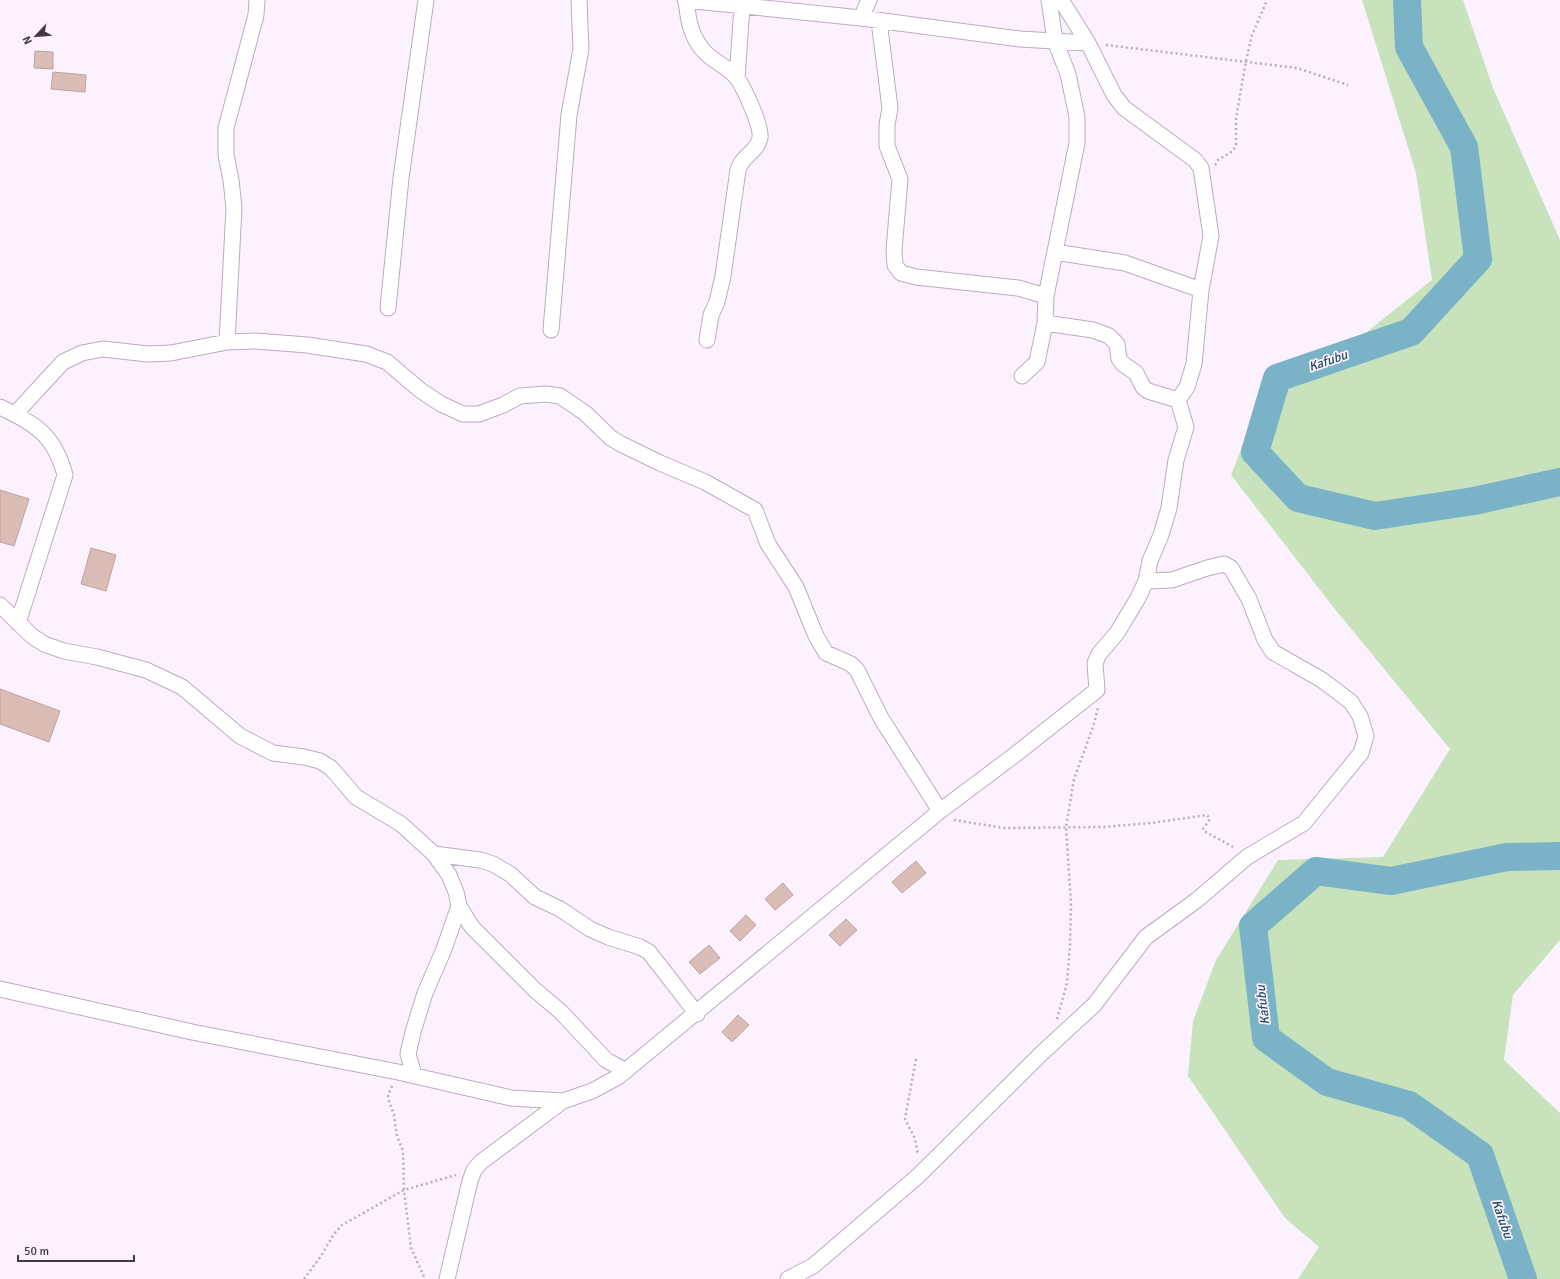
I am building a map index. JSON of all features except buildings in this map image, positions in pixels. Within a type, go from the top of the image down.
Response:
[{"type":"street","points":[[227,342],[234,208],[231,180],[226,155],[226,128],[256,15],[257,0]]},
{"type":"street","points":[[388,308],[401,178],[426,0]]},
{"type":"street","points":[[551,330],[568,115],[581,49],[579,0]]},
{"type":"street","points":[[707,340],[711,315],[717,302],[723,276],[738,170],[740,163],[756,147],[760,137],[759,124],[737,78],[709,57],[702,49],[688,24],[686,0],[861,18],[1020,39],[1088,43]]},
{"type":"street","points":[[861,18],[868,0]]},
{"type":"street","points":[[1022,376],[1037,362],[1045,323],[1046,296],[1077,143],[1078,117],[1068,74],[1055,41],[1049,0]]},
{"type":"street","points":[[1061,0],[1088,43],[1114,94],[1124,108],[1196,160],[1201,168],[1204,179],[1211,236],[1201,290],[1194,364],[1187,387],[1178,400]]},
{"type":"street","points":[[737,78],[742,6]]},
{"type":"street","points":[[879,21],[890,108],[887,126],[887,146],[900,179],[894,250],[895,265],[901,273],[916,277],[1018,288],[1046,296]]},
{"type":"street","points":[[1055,252],[1125,263],[1201,290]]},
{"type":"street","points":[[1045,323],[1093,330],[1108,336],[1117,344],[1119,359],[1122,364],[1136,373],[1143,387],[1148,391],[1178,400]]},
{"type":"street","points":[[16,414],[63,362],[82,353],[103,349],[148,354],[171,353],[227,342],[256,341],[366,354],[387,362],[420,390],[441,404],[464,414],[479,414],[504,405],[520,396],[546,394],[560,396],[585,413],[612,438],[621,444],[660,464],[705,482],[755,510],[768,544],[796,587],[816,636],[826,653],[850,664],[857,670],[881,718],[944,815]]},
{"type":"street","points":[[448,1279],[470,1181],[474,1170],[481,1162],[563,1100],[597,1088],[626,1071],[1097,690],[1094,663],[1117,633],[1146,582],[1150,561],[1161,535],[1169,508],[1176,460],[1186,427],[1178,400]]},
{"type":"street","points":[[0,407],[30,421],[50,441],[61,460],[65,475],[18,623]]},
{"type":"street","points":[[788,1279],[813,1266],[918,1176],[1042,1053],[1094,1005],[1146,937],[1197,900],[1247,857],[1304,823],[1361,753],[1366,736],[1360,716],[1351,702],[1322,680],[1272,652],[1264,640],[1249,599],[1231,568],[1224,564],[1172,580],[1146,582]]},
{"type":"street","points":[[0,605],[32,636],[44,644],[146,670],[182,687],[240,736],[272,753],[304,757],[320,761],[331,768],[356,796],[401,824],[434,854],[449,875],[456,892],[459,906],[472,927],[535,990],[561,1012],[606,1060],[626,1071]]},
{"type":"street","points":[[434,854],[480,860],[493,864],[510,874],[535,896],[560,909],[590,929],[650,952],[697,1014]]},
{"type":"street","points":[[414,1075],[408,1054],[413,1032],[425,993],[444,949],[459,906]]},
{"type":"street","points":[[0,989],[200,1034],[414,1075],[511,1098],[563,1100]]},
{"type":"path","points":[[1204,179],[1218,160],[1233,151],[1236,145],[1236,118],[1246,61],[1252,35],[1267,0]]},
{"type":"path","points":[[1088,43],[1297,68],[1348,85]]},
{"type":"path","points":[[1054,1026],[1067,983],[1070,946],[1071,903],[1066,827],[1074,779],[1093,727],[1098,708],[1097,690]]},
{"type":"path","points":[[944,815],[1004,828],[1103,827],[1151,823],[1208,814],[1210,819],[1203,829],[1204,831],[1230,845],[1247,857]]},
{"type":"path","points":[[916,1059],[905,1120],[915,1139],[918,1153],[918,1176]]},
{"type":"path","points":[[398,1072],[388,1095],[396,1121],[397,1136],[403,1151],[404,1190],[411,1248],[424,1279]]},
{"type":"path","points":[[304,1279],[321,1256],[334,1234],[342,1225],[404,1190],[474,1170]]},
{"type":"green space","points":[[1362,0],[1463,0],[1493,88],[1560,240],[1560,940],[1513,995],[1504,1060],[1560,1113],[1560,1279],[1298,1279],[1319,1247],[1285,1218],[1188,1076],[1193,1021],[1216,960],[1278,860],[1383,857],[1450,749],[1334,608],[1231,475],[1257,409],[1328,363],[1432,280],[1416,173]]},
{"type":"waterway","name":"Kafubu","points":[[1407,0],[1409,47],[1464,147],[1478,259],[1411,332],[1277,378],[1255,452],[1298,498],[1375,516],[1474,501],[1560,482]]},
{"type":"waterway","name":"Kafubu","points":[[1523,1279],[1480,1155],[1409,1105],[1327,1082],[1266,1038],[1253,926],[1316,871],[1391,881],[1507,857],[1560,856]]}]
